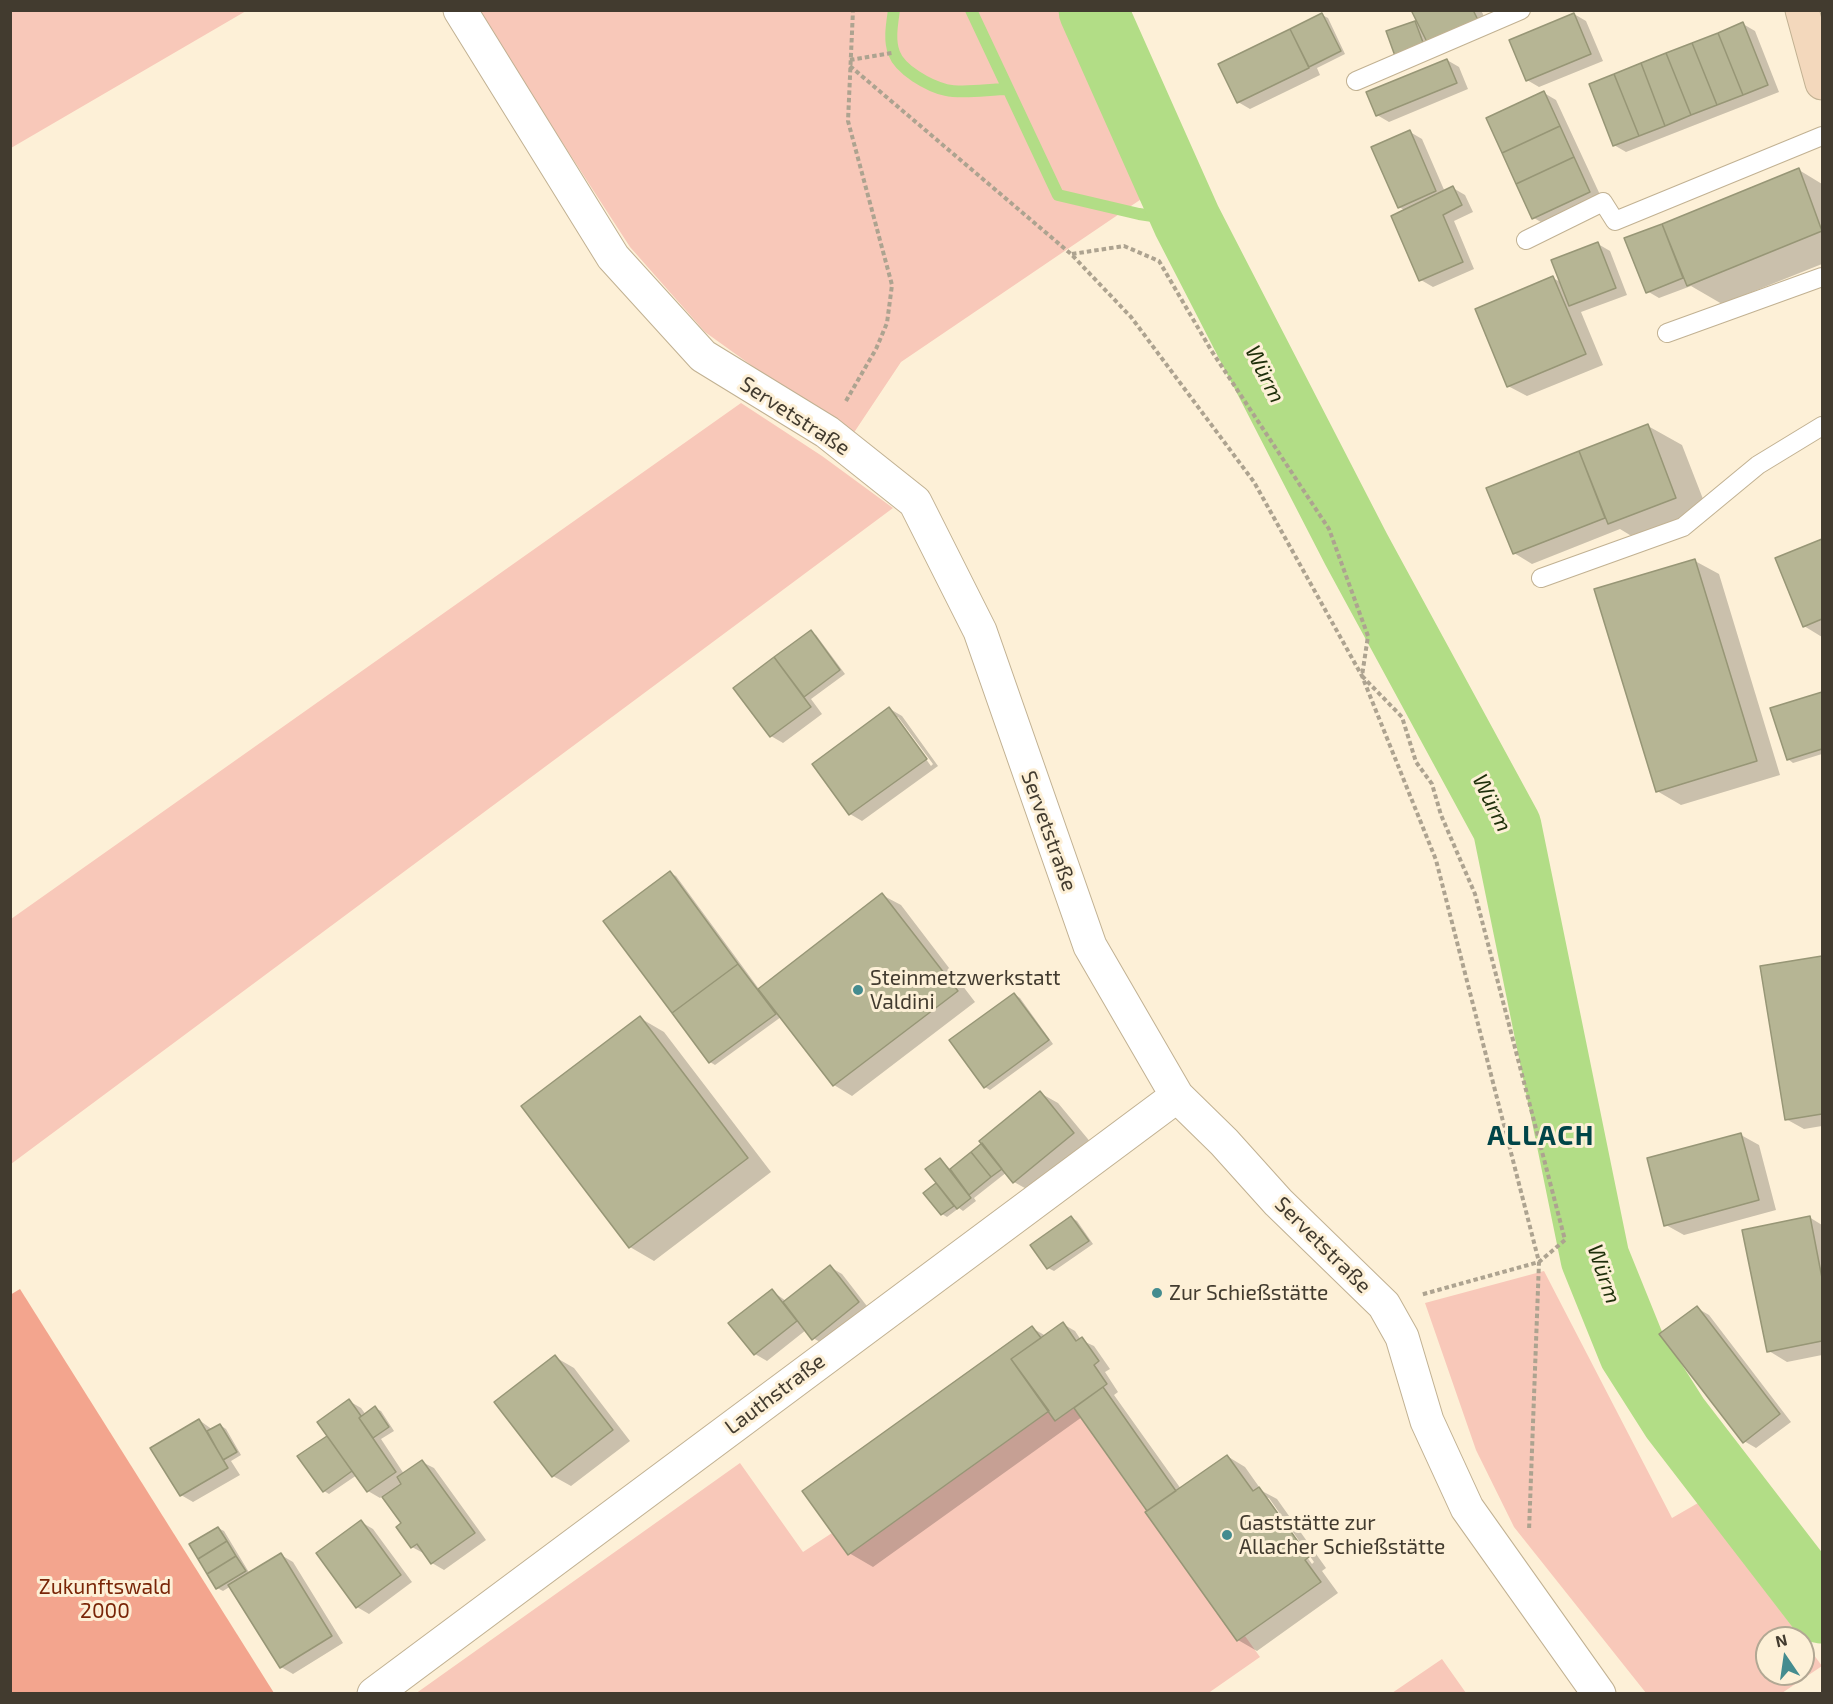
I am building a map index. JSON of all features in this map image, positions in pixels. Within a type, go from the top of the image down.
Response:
[{"type":"main road","points":[[1802,10],[1822,82]]},
{"type":"street","name":"Servetstraße","points":[[460,10],[613,257],[703,356],[827,432],[915,502],[980,631],[1090,946],[1177,1096],[1224,1142],[1278,1202],[1384,1305],[1402,1337],[1427,1421],[1467,1508],[1599,1694]]},
{"type":"street","name":"Lauthstraße","points":[[374,1694],[1177,1096]]},
{"type":"lane","points":[[1356,81],[1521,10]]},
{"type":"lane","points":[[1526,240],[1603,202],[1615,222],[1822,136]]},
{"type":"lane","points":[[1667,333],[1822,277]]},
{"type":"lane","points":[[1541,578],[1683,527],[1758,465],[1822,426]]},
{"type":"path","points":[[852,391],[876,349],[887,323],[892,285],[848,121],[853,10]]},
{"type":"path","points":[[850,60],[892,53]]},
{"type":"path","points":[[850,66],[1071,254],[1131,317],[1254,482],[1362,676],[1436,860],[1539,1262],[1529,1534]]},
{"type":"path","points":[[1071,254],[1124,246],[1159,261],[1211,350],[1329,529],[1368,636],[1362,676]]},
{"type":"path","points":[[1362,676],[1402,717],[1416,762],[1432,784],[1440,815],[1475,894],[1565,1240],[1539,1262],[1384,1305]]},
{"type":"shaded area","points":[[11,10],[246,10],[246,11],[11,148]]},
{"type":"shaded area","points":[[477,11],[1079,11],[1159,187],[901,362],[851,437],[705,332],[630,247]]},
{"type":"shaded area","points":[[741,403],[822,456],[893,508],[11,1164],[11,919]]},
{"type":"shaded area","points":[[1544,1271],[1672,1518],[1698,1503],[1792,1626],[1755,1626],[1755,1686],[1792,1686],[1782,1693],[1646,1693],[1514,1527],[1476,1450],[1425,1303]]},
{"type":"shaded area","points":[[1032,1326],[1041,1338],[1056,1420],[1074,1408],[1237,1641],[1245,1636],[1260,1657],[1207,1694],[415,1694],[740,1463],[803,1552],[832,1533],[802,1491]]},
{"type":"shaded area","points":[[1815,1656],[1822,1666],[1815,1671]]},
{"type":"shaded area","points":[[1442,1659],[1466,1693],[1392,1693]]},
{"type":"green space","name":"Zukunftswald 2000","points":[[20,1289],[274,1693],[11,1693],[10,1295]]},
{"type":"building","points":[[1411,10],[1473,10],[1479,22],[1429,46]]},
{"type":"building","points":[[1322,13],[1341,51],[1309,67],[1290,29]]},
{"type":"building","points":[[1574,13],[1591,54],[1526,81],[1509,40]]},
{"type":"building","points":[[1415,21],[1424,45],[1395,56],[1386,31]]},
{"type":"building","points":[[1743,22],[1768,85],[1743,95],[1718,33]]},
{"type":"building","points":[[1290,29],[1309,68],[1237,103],[1218,64]]},
{"type":"building","points":[[1718,33],[1743,95],[1717,105],[1692,43]]},
{"type":"building","points":[[1692,43],[1717,105],[1691,115],[1666,53]]},
{"type":"building","points":[[1666,53],[1691,115],[1665,126],[1641,63]]},
{"type":"building","points":[[1447,59],[1457,83],[1376,116],[1366,92]]},
{"type":"building","points":[[1641,63],[1665,126],[1639,136],[1614,74]]},
{"type":"building","points":[[1614,74],[1639,136],[1613,146],[1589,84]]},
{"type":"building","points":[[1544,91],[1560,126],[1502,153],[1486,118]]},
{"type":"building","points":[[1560,126],[1574,157],[1516,184],[1502,153]]},
{"type":"building","points":[[1410,130],[1436,191],[1398,208],[1371,147]]},
{"type":"building","points":[[1574,157],[1590,192],[1532,219],[1516,184]]},
{"type":"building","points":[[1799,168],[1822,231],[1687,286],[1662,224]]},
{"type":"building","points":[[1453,186],[1462,205],[1443,215],[1463,262],[1419,281],[1391,216]]},
{"type":"building","points":[[1662,224],[1683,278],[1646,293],[1624,238]]},
{"type":"building","points":[[1598,242],[1616,288],[1569,306],[1551,260]]},
{"type":"building","points":[[1553,276],[1586,354],[1507,387],[1475,309]]},
{"type":"building","points":[[1648,424],[1676,498],[1608,524],[1579,451]]},
{"type":"building","points":[[1579,451],[1605,518],[1513,554],[1486,488]]},
{"type":"building","points":[[1822,539],[1822,619],[1803,627],[1775,558]]},
{"type":"building","points":[[1695,559],[1757,761],[1656,792],[1594,589]]},
{"type":"building","points":[[811,630],[840,670],[804,697],[774,657]]},
{"type":"building","points":[[774,657],[811,707],[770,737],[733,688]]},
{"type":"building","points":[[1822,692],[1822,749],[1787,760],[1770,708]]},
{"type":"building","points":[[889,707],[927,759],[849,815],[812,764]]},
{"type":"building","points":[[670,871],[738,964],[672,1013],[603,921]]},
{"type":"building","name":"Steinmetzwerkstatt Valdini","points":[[882,893],[958,991],[833,1086],[758,989]]},
{"type":"building","points":[[1822,956],[1822,1114],[1785,1120],[1760,966]]},
{"type":"building","points":[[738,964],[776,1014],[709,1063],[672,1013]]},
{"type":"building","points":[[1014,993],[1049,1040],[984,1088],[949,1040]]},
{"type":"building","points":[[640,1016],[748,1158],[629,1248],[521,1106]]},
{"type":"building","points":[[1040,1091],[1074,1133],[1013,1183],[979,1141]]},
{"type":"building","points":[[1741,1133],[1759,1200],[1664,1226],[1647,1158]]},
{"type":"building","points":[[982,1143],[1002,1169],[991,1177],[971,1152]]},
{"type":"building","points":[[971,1152],[991,1177],[969,1195],[950,1169]]},
{"type":"building","points":[[940,1158],[971,1198],[957,1209],[925,1169]]},
{"type":"building","points":[[936,1183],[954,1206],[941,1215],[923,1193]]},
{"type":"building","points":[[1071,1216],[1089,1241],[1047,1269],[1030,1245]]},
{"type":"building","points":[[1810,1216],[1822,1278],[1822,1341],[1767,1352],[1742,1230]]},
{"type":"building","points":[[830,1265],[859,1302],[812,1340],[783,1302]]},
{"type":"building","points":[[772,1289],[797,1321],[754,1355],[728,1323]]},
{"type":"building","points":[[1697,1306],[1780,1414],[1743,1443],[1659,1334]]},
{"type":"building","points":[[1063,1322],[1076,1341],[1082,1337],[1099,1361],[1094,1365],[1107,1384],[1055,1421],[1011,1359]]},
{"type":"building","points":[[1032,1326],[1041,1338],[1011,1359],[1049,1411],[848,1555],[802,1491]]},
{"type":"building","points":[[555,1355],[613,1430],[552,1477],[494,1402]]},
{"type":"building","points":[[1103,1387],[1176,1491],[1147,1511],[1074,1408]]},
{"type":"building","points":[[349,1399],[361,1416],[359,1418],[396,1472],[367,1492],[317,1422]]},
{"type":"building","points":[[375,1406],[389,1427],[373,1438],[359,1418]]},
{"type":"building","points":[[199,1419],[228,1468],[180,1496],[150,1448]]},
{"type":"building","points":[[220,1424],[237,1452],[223,1460],[207,1431]]},
{"type":"building","points":[[327,1436],[352,1471],[323,1492],[297,1456]]},
{"type":"building","name":"Gaststätte zur Allacher Schießstätte","points":[[1227,1455],[1253,1491],[1259,1487],[1309,1557],[1305,1560],[1321,1582],[1237,1641],[1145,1512]]},
{"type":"building","points":[[422,1460],[475,1533],[431,1564],[417,1544],[411,1548],[396,1527],[401,1523],[382,1497],[401,1484],[397,1477]]},
{"type":"building","points":[[361,1520],[401,1575],[356,1608],[316,1553]]},
{"type":"building","points":[[218,1527],[227,1541],[198,1559],[189,1544]]},
{"type":"building","points":[[227,1541],[236,1556],[207,1574],[198,1559]]},
{"type":"building","points":[[281,1553],[332,1636],[280,1668],[228,1585]]},
{"type":"building","points":[[236,1556],[246,1571],[216,1589],[207,1574]]},
{"type":"waterway","points":[[894,10],[892,48],[902,65],[916,76],[939,88],[953,91],[1008,89]]},
{"type":"waterway","points":[[971,10],[1058,195],[1139,214],[1187,221]]},
{"type":"waterway","name":"Würm","points":[[1093,10],[1187,221],[1356,549],[1507,827],[1595,1258],[1633,1352],[1675,1418],[1822,1609]]},
{"type":"place","name":"Steinmetzwerkstatt Valdini","points":[[858,990]]},
{"type":"place","name":"Zur Schießstätte","points":[[1157,1293]]},
{"type":"place","name":"Gaststätte zur Allacher Schießstätte","points":[[1227,1535]]},
{"type":"district","name":"ALLACH","points":[[1541,1136]]}]
